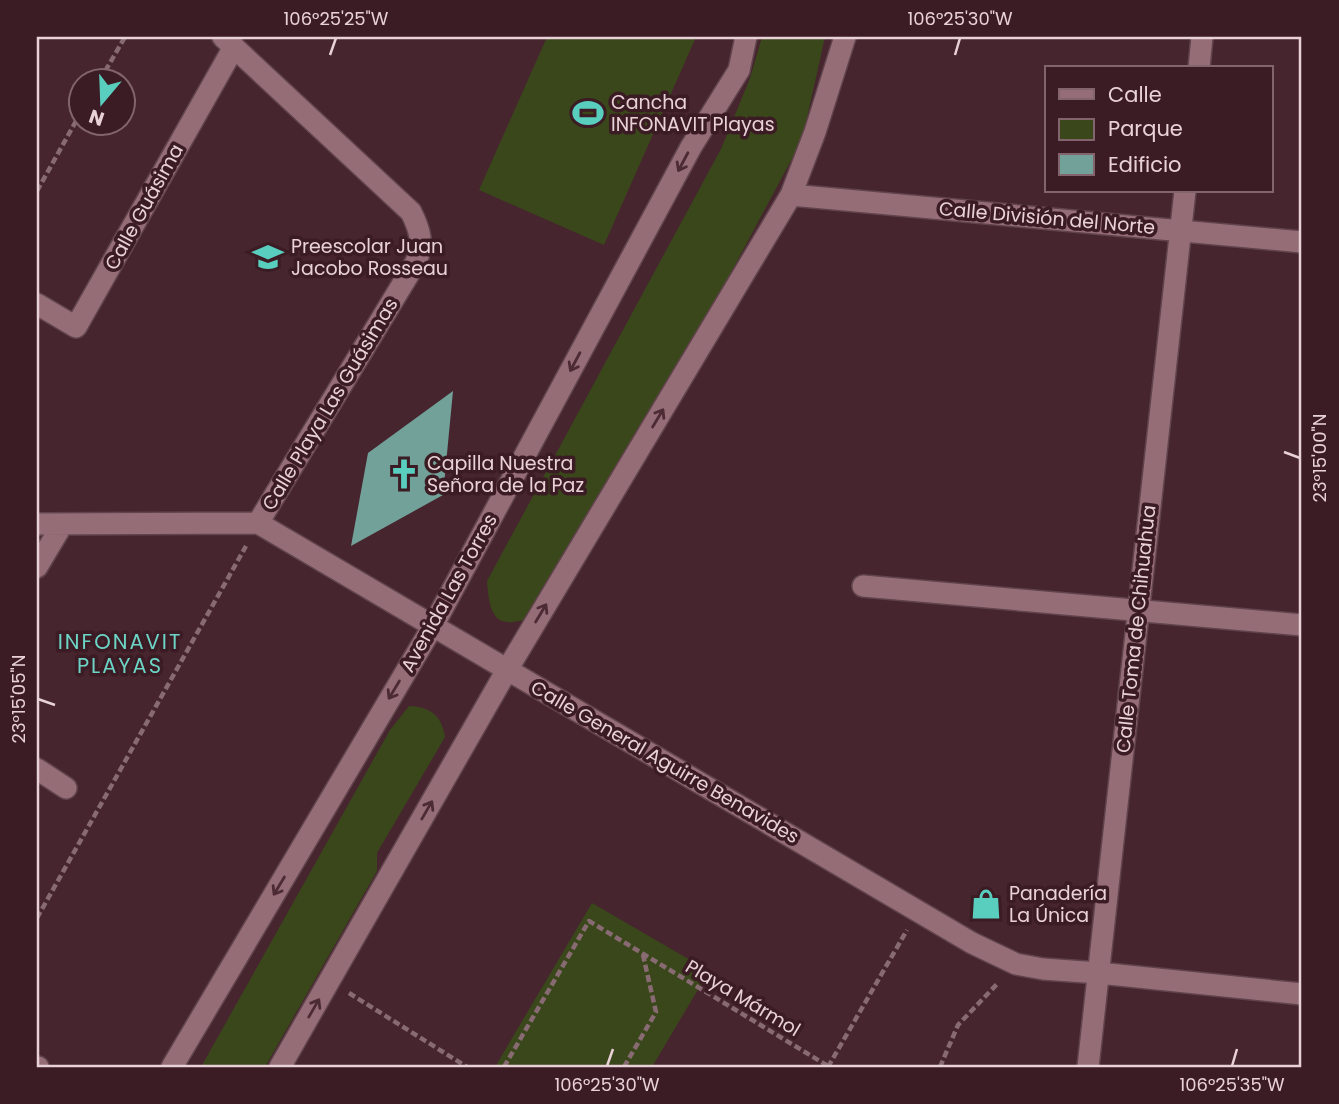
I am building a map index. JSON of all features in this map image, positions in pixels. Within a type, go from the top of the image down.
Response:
[{"type":"street","name":"Avenida Las Torres","points":[[172,1067],[433,626],[691,147],[739,70],[746,37]]},
{"type":"street","points":[[280,1067],[507,670],[791,195],[815,132],[845,37]]},
{"type":"street","points":[[1199,66],[1202,37]]},
{"type":"street","name":"Calle Guásima","points":[[37,304],[76,327],[228,42]]},
{"type":"street","name":"Calle Playa Las Guásimas","points":[[228,42],[411,212],[421,232],[421,250],[416,262],[258,523]]},
{"type":"street","name":"Calle Toma de Chihuahua","points":[[1088,1067],[1185,192]]},
{"type":"street","name":"Calle División del Norte","points":[[791,195],[1302,242]]},
{"type":"street","name":"Calle General Aguirre Benavides","points":[[258,523],[972,943],[1016,964],[1043,969],[1099,972],[1302,994]]},
{"type":"street","points":[[37,524],[258,523]]},
{"type":"street","points":[[37,567],[62,525]]},
{"type":"street","points":[[863,586],[1302,625]]},
{"type":"street","points":[[37,769],[66,788]]},
{"type":"path","points":[[108,66],[125,37]]},
{"type":"path","points":[[37,191],[68,136]]},
{"type":"path","points":[[37,918],[258,523]]},
{"type":"path","points":[[828,1067],[918,911]]},
{"type":"path","name":"Playa Mármol","points":[[504,1067],[589,921],[828,1067]]},
{"type":"path","points":[[624,1067],[656,1012],[643,954]]},
{"type":"path","points":[[940,1067],[958,1025],[1016,964]]},
{"type":"path","points":[[330,981],[467,1067]]},
{"type":"green space","name":"Cancha INFONAVIT Playas","points":[[547,37],[696,37],[604,245],[479,190]]},
{"type":"green space","points":[[762,37],[825,37],[802,140],[569,575],[544,614],[518,621],[501,620],[491,608],[487,581],[721,149],[750,78]]},
{"type":"green space","points":[[409,706],[423,708],[434,714],[441,723],[445,737],[377,853],[377,871],[265,1067],[201,1067],[390,730]]},
{"type":"green space","points":[[592,903],[709,971],[652,1067],[495,1067]]},
{"type":"building","name":"Capilla Nuestra Señora de la Paz","points":[[453,391],[443,495],[351,546],[368,453]]},
{"type":"place","name":"Cancha INFONAVIT Playas","points":[[588,113]]},
{"type":"place","name":"Preescolar Juan Jacobo Rosseau","points":[[268,257]]},
{"type":"place","name":"Capilla Nuestra Señora de la Paz","points":[[404,474]]},
{"type":"place","name":"Panadería La Única","points":[[986,904]]},
{"type":"district","name":"INFONAVIT PLAYAS","points":[[120,653]]}]
